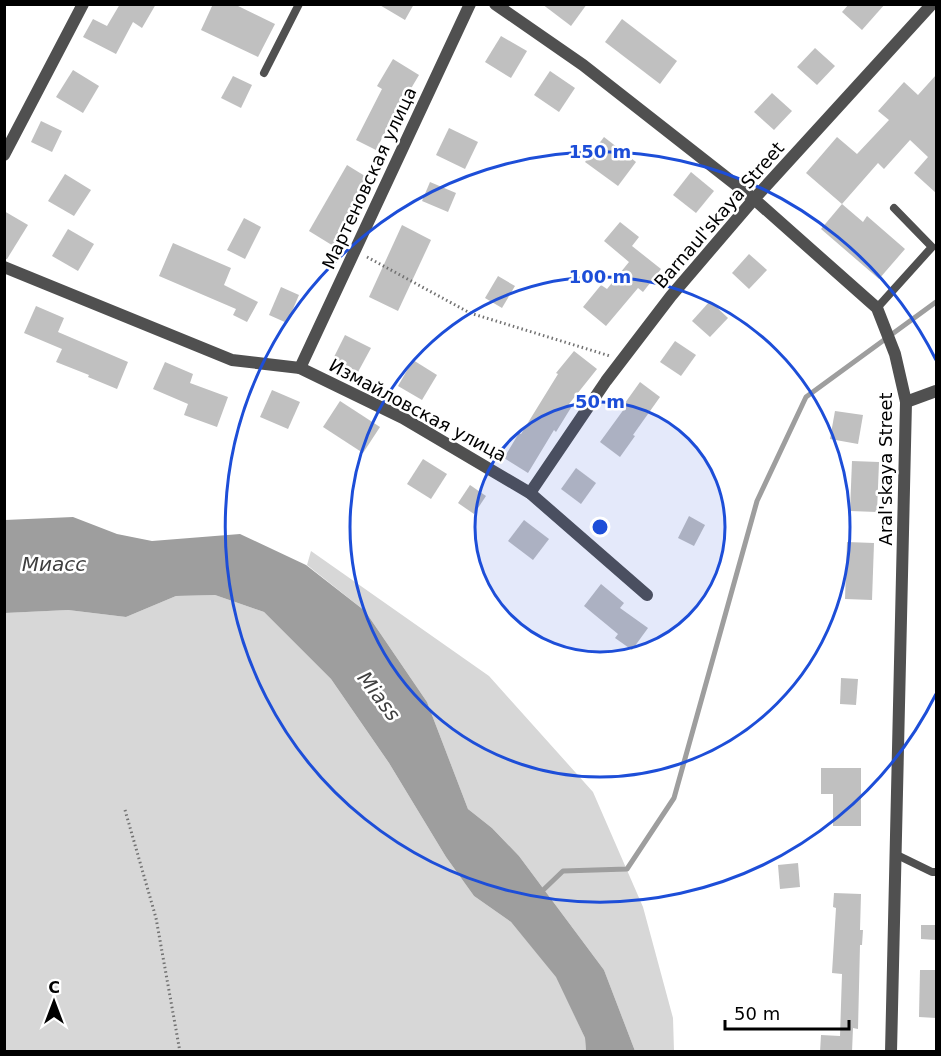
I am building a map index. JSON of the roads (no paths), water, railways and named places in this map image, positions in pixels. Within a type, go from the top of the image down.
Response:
[{"type":"street","points":[[4,155],[83,4]]},
{"type":"street","name":"Мартеновская улица","points":[[300,368],[470,4]]},
{"type":"street","name":"Aral'skaya Street","points":[[495,4],[583,65],[754,199],[877,308],[895,354],[906,402],[891,1052]]},
{"type":"street","name":"Barnaul'skaya Street","points":[[530,492],[622,360],[671,296],[754,199],[932,4]]},
{"type":"street","name":"Измайловская улица","points":[[4,267],[232,360],[300,368],[403,418],[530,492],[647,595]]},
{"type":"street","points":[[906,402],[936,391]]},
{"type":"lane","points":[[264,73],[299,4]]},
{"type":"lane","points":[[877,308],[932,247],[894,208]]},
{"type":"lane","points":[[895,854],[936,872]]},
{"type":"water","name":"Миасс","points":[[73,517],[117,534],[152,541],[240,534],[306,565],[365,611],[427,702],[468,809],[492,828],[519,856],[604,970],[635,1051],[586,1051],[585,1038],[556,977],[511,922],[474,896],[446,857],[389,763],[331,679],[264,612],[215,595],[176,596],[126,617],[68,610],[5,613],[5,520]]},
{"type":"waterway","points":[[539,894],[563,871],[627,869],[674,798],[757,501],[806,397],[936,302]]},
{"type":"water label","name":"Miass","points":[[379,696]]}]
